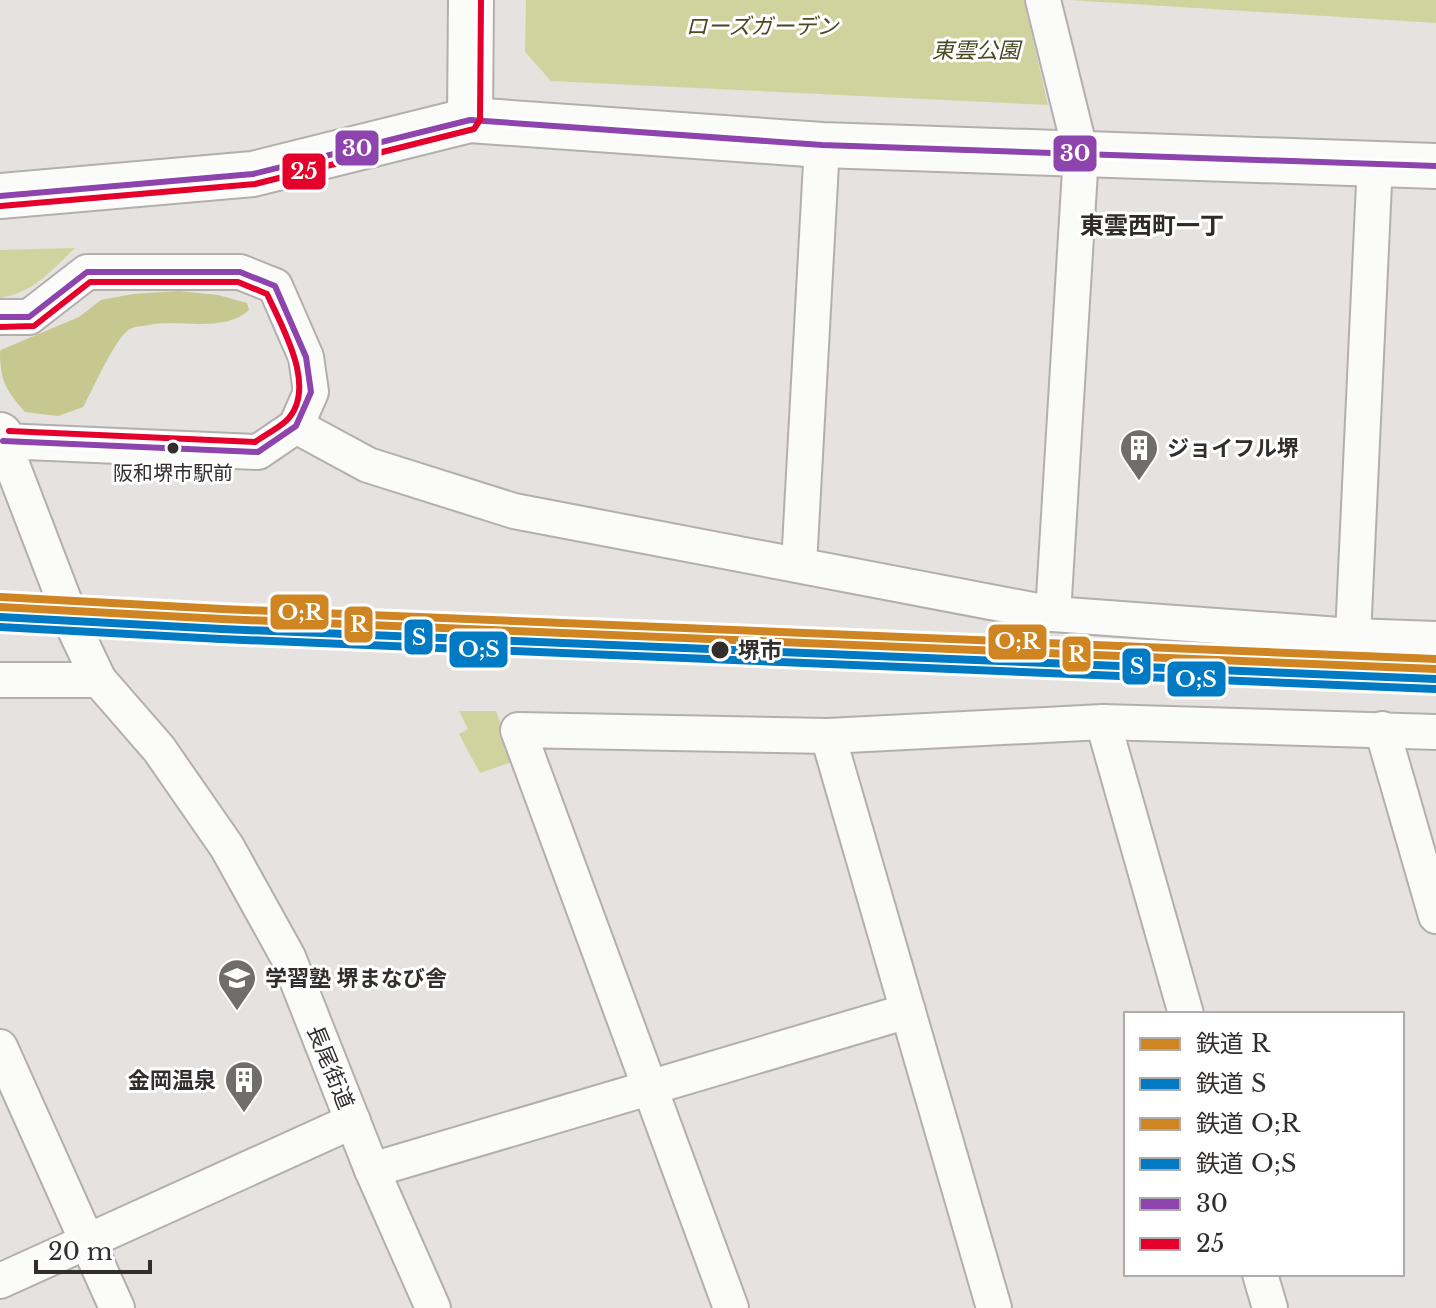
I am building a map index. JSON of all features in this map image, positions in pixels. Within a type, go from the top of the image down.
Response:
[{"type":"street","points":[[470,120],[471,0]]},
{"type":"street","points":[[1043,0],[1081,154],[1053,614]]},
{"type":"street","points":[[0,196],[253,174],[470,120],[822,145],[1436,166]]},
{"type":"street","points":[[799,565],[822,145]]},
{"type":"street","points":[[1353,636],[1375,162]]},
{"type":"street","points":[[0,317],[29,317],[87,272],[240,272],[275,286],[306,357],[311,392],[296,426],[258,452],[1,438]]},
{"type":"street","points":[[296,426],[368,465],[514,511],[1053,614],[1353,636],[1436,639]]},
{"type":"street","name":"長尾街道","points":[[1,438],[77,634],[99,680],[159,749],[227,847],[288,957],[372,1170],[433,1308]]},
{"type":"street","points":[[0,680],[99,680]]},
{"type":"street","points":[[1103,722],[1185,1012]]},
{"type":"street","points":[[731,1308],[518,730],[828,736],[1103,722],[1436,732]]},
{"type":"street","points":[[1382,729],[1436,916]]},
{"type":"street","points":[[828,736],[994,1308]]},
{"type":"street","points":[[372,1170],[908,1011]]},
{"type":"street","points":[[0,1047],[117,1308]]},
{"type":"street","points":[[0,1281],[353,1121]]},
{"type":"street","points":[[1261,1276],[1270,1308]]},
{"type":"green space","name":"東雲公園","points":[[526,0],[1024,0],[1048,105],[551,81],[525,52]]},
{"type":"green space","points":[[1069,0],[1436,0],[1436,23]]},
{"type":"green space","points":[[75,248],[32,286],[0,298],[0,250]]},
{"type":"green space","points":[[179,291],[218,295],[247,303],[249,310],[228,321],[161,324],[130,329],[111,353],[83,407],[58,416],[25,412],[9,391],[1,370],[0,351],[3,349],[79,317],[101,300]]},
{"type":"green space","points":[[459,711],[496,711],[515,761],[480,773],[459,734],[468,729]]},
{"type":"rail line","name":"O;R","points":[[1,597],[222,609],[1436,659]]},
{"type":"rail line","name":"R","points":[[0,607],[222,619],[1436,669]]},
{"type":"rail line","name":"S","points":[[0,617],[222,629],[1436,679]]},
{"type":"rail line","name":"O;S","points":[[0,627],[221,639],[1435,689]]},
{"type":"transit line","name":"25","points":[[1,206],[255,184],[474,129],[480,120],[481,0]]},
{"type":"transit line","name":"30","points":[[0,196],[253,174],[470,120],[822,145],[1436,166]]},
{"type":"transit line","name":"30","points":[[0,317],[29,317],[87,272],[240,272],[275,286],[306,357],[311,392],[296,426],[258,452],[3,441]]},
{"type":"transit line","name":"25","points":[[0,327],[34,326],[90,282],[238,282],[267,294],[288,340],[298,375],[299,392],[295,408],[286,421],[255,442],[9,431]]},
{"type":"place","name":"阪和堺市駅前","points":[[173,448]]},
{"type":"place","name":"ジョイフル堺","points":[[1139,482]]},
{"type":"place","name":"堺市","points":[[720,650]]},
{"type":"place","name":"学習塾 堺まなび舎","points":[[237,1012]]},
{"type":"place","name":"金岡温泉","points":[[244,1114]]},
{"type":"district","name":"東雲西町一丁","points":[[1152,226]]},
{"type":"park label","name":"ローズガーデン","points":[[762,26]]}]
